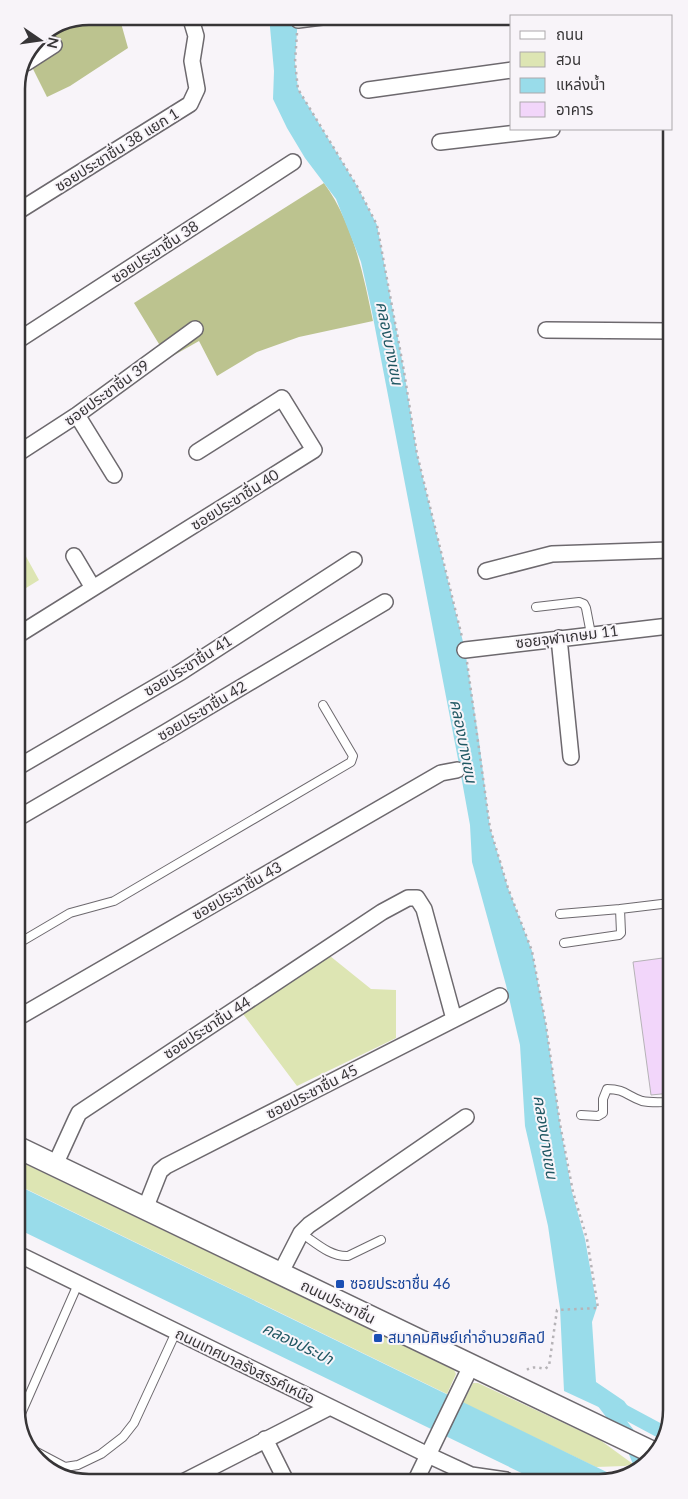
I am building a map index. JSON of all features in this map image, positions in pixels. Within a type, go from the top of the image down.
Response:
[{"type":"main road","name":"ถนนประชาชื่น","points":[[25,1151],[648,1450]]},
{"type":"street","name":"ซอยประชาชื่น 38 แยก 1","points":[[25,207],[190,104],[197,89],[192,61],[196,36],[193,25]]},
{"type":"street","points":[[33,58],[54,45]]},
{"type":"street","points":[[368,90],[510,70]]},
{"type":"street","points":[[440,142],[543,130]]},
{"type":"street","name":"ซอยประชาชื่น 38","points":[[25,336],[293,162]]},
{"type":"street","name":"ซอยประชาชื่น 39","points":[[25,449],[77,415],[195,329]]},
{"type":"street","points":[[546,330],[663,331]]},
{"type":"street","name":"ซอยประชาชื่น 40","points":[[25,631],[314,450],[282,398],[197,452]]},
{"type":"street","points":[[77,415],[114,475]]},
{"type":"street","points":[[486,571],[552,554],[663,550]]},
{"type":"street","points":[[74,556],[93,588]]},
{"type":"street","name":"ซอยประชาชื่น 41","points":[[25,763],[181,672],[354,560]]},
{"type":"street","name":"ซอยประชาชื่น 42","points":[[25,814],[175,728],[385,602]]},
{"type":"street","name":"ซอยจุฬาเกษม 11","points":[[465,650],[663,627]]},
{"type":"street","points":[[559,638],[572,758]]},
{"type":"street","name":"ซอยประชาชื่น 43","points":[[25,1014],[441,773],[457,770]]},
{"type":"street","name":"ซอยประชาชื่น 44","points":[[56,1165],[79,1113],[84,1109],[382,912],[408,898],[417,898],[424,909],[454,1019]]},
{"type":"street","name":"ซอยประชาชื่น 45","points":[[145,1208],[160,1171],[166,1166],[500,996]]},
{"type":"street","points":[[280,1274],[301,1233],[309,1225],[466,1117]]},
{"type":"street","name":"ถนนเทศบาลรังสรรค์เหนือ","points":[[25,1258],[330,1407],[430,1451],[467,1474]]},
{"type":"street","points":[[419,1474],[471,1366]]},
{"type":"street","points":[[199,1474],[330,1407]]},
{"type":"street","points":[[265,1440],[282,1474]]},
{"type":"lane","points":[[536,607],[579,602],[584,604],[591,634]]},
{"type":"lane","points":[[25,940],[70,914],[117,899],[351,762],[353,756],[323,705]]},
{"type":"lane","points":[[560,914],[663,904]]},
{"type":"lane","points":[[564,943],[619,935],[621,933],[620,909]]},
{"type":"lane","points":[[581,1114],[598,1116],[602,1113],[603,1098],[607,1089],[622,1090],[635,1098],[649,1102],[663,1102]]},
{"type":"lane","points":[[301,1233],[332,1253],[343,1256],[348,1256],[381,1240]]},
{"type":"lane","points":[[25,1405],[78,1284]]},
{"type":"lane","points":[[46,1457],[65,1467],[78,1465],[101,1454],[123,1437],[134,1423],[176,1332]]},
{"type":"path","points":[[523,1373],[529,1368],[545,1369],[549,1366],[558,1310],[598,1308]]},
{"type":"green space","points":[[122,25],[128,48],[70,86],[47,97],[30,64],[44,44],[53,36],[76,26]]},
{"type":"green space","points":[[324,183],[334,198],[350,232],[361,267],[373,321],[299,337],[257,352],[217,376],[199,341],[169,358],[134,303]]},
{"type":"green space","points":[[25,555],[39,580],[25,589]]},
{"type":"green space","points":[[330,956],[371,989],[396,990],[396,1038],[297,1086],[243,1014]]},
{"type":"green space","points":[[25,1164],[454,1370],[456,1374],[447,1394],[25,1188]]},
{"type":"green space","points":[[473,1383],[478,1383],[600,1440],[633,1464],[596,1467],[463,1403]]},
{"type":"water","points":[[270,25],[297,25],[295,62],[298,89],[357,186],[377,225],[417,454],[465,650],[490,828],[508,888],[532,951],[546,1025],[572,1192],[585,1239],[597,1307],[592,1322],[596,1382],[624,1401],[644,1428],[564,1391],[560,1308],[548,1226],[525,1126],[520,1045],[506,985],[472,862],[470,825],[458,759],[371,307],[361,262],[336,199],[305,158],[287,128],[273,99],[274,71]]},
{"type":"water","name":"คลองประปา","points":[[25,1189],[609,1473],[524,1474],[25,1232]]},
{"type":"building","points":[[663,958],[663,1094],[651,1095],[633,962]]},
{"type":"waterway","name":"คลองบางเขน","points":[[602,1400],[628,1434],[639,1460]]},
{"type":"waterway","points":[[623,1411],[660,1431]]},
{"type":"place","name":"ซอยประชาชื่น 46","points":[[340,1284]]},
{"type":"place","name":"สมาคมศิษย์เก่าอํานวยศิลป์","points":[[378,1338]]}]
